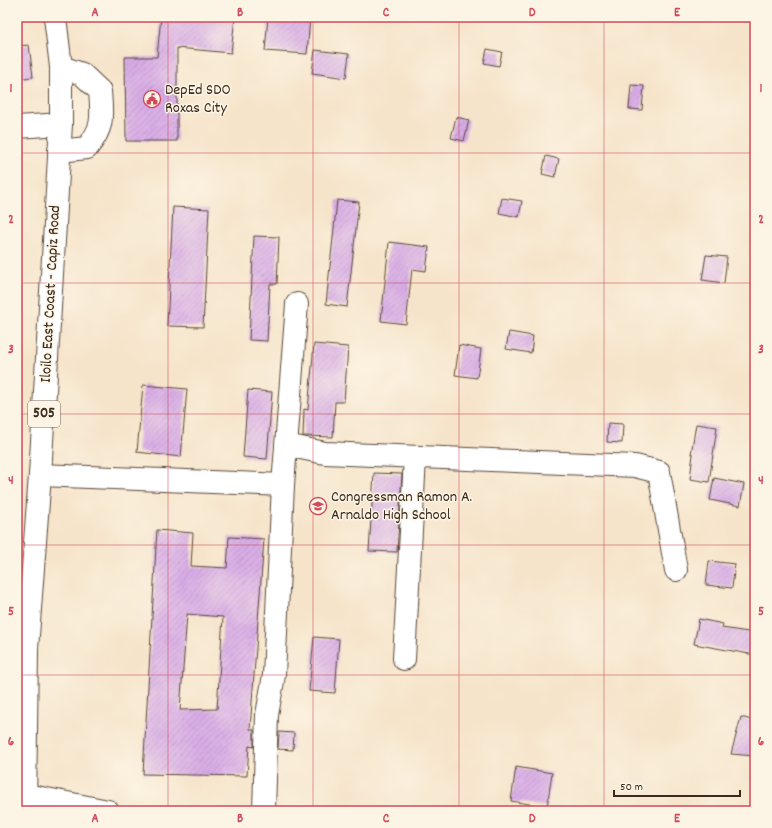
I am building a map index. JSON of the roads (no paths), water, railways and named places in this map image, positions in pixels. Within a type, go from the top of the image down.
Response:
[{"type":"main road","name":"Iloilo East Coast - Capiz Road","points":[[23,795],[22,648],[40,475],[61,124],[61,67],[55,17]]},
{"type":"main road","points":[[59,151],[87,148],[98,134],[102,113],[100,91],[82,74],[61,67]]},
{"type":"main road","points":[[17,127],[61,124]]},
{"type":"main road","points":[[264,811],[267,715],[274,675],[283,485],[297,304]]},
{"type":"main road","points":[[286,445],[325,453],[415,458],[635,466],[659,472],[676,570]]},
{"type":"main road","points":[[404,659],[415,458]]},
{"type":"main road","points":[[40,475],[283,485]]},
{"type":"main road","points":[[23,795],[108,811]]},
{"type":"place","name":"DepEd SDO Roxas City","points":[[152,99]]},
{"type":"place","name":"Congressman Ramon A. Arnaldo High School","points":[[318,506]]}]
